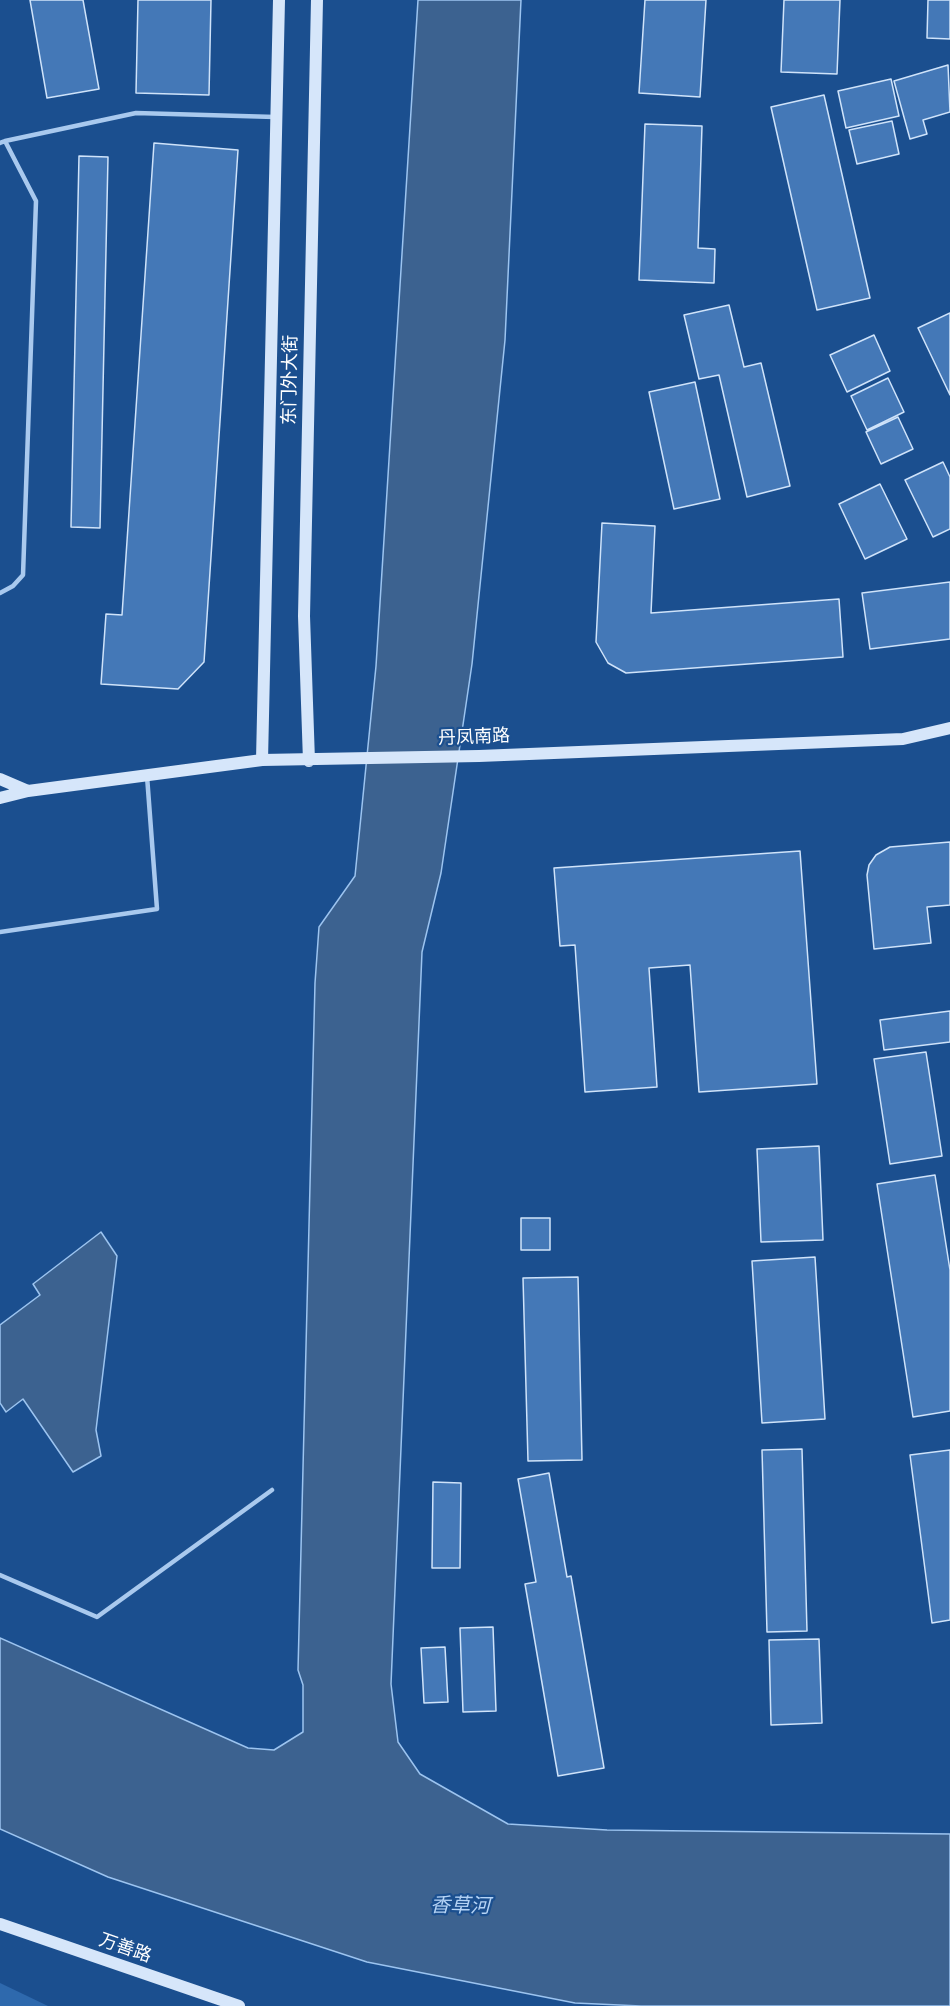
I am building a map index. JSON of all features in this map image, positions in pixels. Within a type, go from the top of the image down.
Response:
[{"type":"street","name":"东门外大街","points":[[262,760],[279,0]]},
{"type":"street","name":"东门外大街","points":[[309,761],[304,616],[317,0]]},
{"type":"street","name":"丹凤南路","points":[[0,798],[28,790],[262,760],[309,761],[479,756],[903,739],[950,728]]},
{"type":"street","points":[[0,779],[28,790]]},
{"type":"street","name":"万善路","points":[[0,1924],[239,2006]]},
{"type":"lane","points":[[0,593],[13,586],[23,574],[36,201],[2,142],[136,113],[276,117]]},
{"type":"lane","points":[[0,932],[157,909],[147,775]]},
{"type":"lane","points":[[0,1575],[97,1617],[272,1490]]},
{"type":"shaded area","points":[[0,1983],[48,2006],[0,2006]]},
{"type":"water","name":"香草河","points":[[418,0],[521,0],[505,340],[472,664],[441,873],[422,952],[391,1684],[398,1742],[420,1774],[508,1824],[607,1830],[950,1834],[950,2006],[641,2006],[575,2003],[367,1962],[108,1877],[0,1829],[0,1638],[248,1748],[274,1750],[303,1732],[303,1685],[298,1670],[315,983],[319,927],[355,876],[376,666]]},
{"type":"water","points":[[101,1232],[117,1256],[96,1430],[101,1456],[73,1472],[23,1399],[6,1412],[0,1403],[0,1325],[40,1295],[33,1284]]},
{"type":"building","points":[[30,0],[83,0],[99,89],[47,98]]},
{"type":"building","points":[[138,0],[211,0],[209,95],[136,93]]},
{"type":"building","points":[[645,0],[706,0],[700,97],[639,93]]},
{"type":"building","points":[[784,0],[840,0],[837,74],[781,72]]},
{"type":"building","points":[[928,0],[950,0],[950,39],[927,38]]},
{"type":"building","points":[[948,65],[950,112],[923,120],[927,134],[910,139],[894,81]]},
{"type":"building","points":[[891,79],[899,116],[846,128],[838,91]]},
{"type":"building","points":[[824,95],[870,298],[817,310],[771,107]]},
{"type":"building","points":[[892,121],[899,154],[857,164],[849,130]]},
{"type":"building","points":[[645,124],[702,126],[698,248],[715,249],[714,283],[639,280]]},
{"type":"building","points":[[154,143],[238,150],[204,662],[178,689],[101,684],[106,614],[122,615]]},
{"type":"building","points":[[79,156],[108,157],[100,528],[71,527]]},
{"type":"building","points":[[729,305],[744,367],[761,363],[790,486],[747,497],[719,375],[699,379],[684,315]]},
{"type":"building","points":[[950,313],[950,395],[918,328]]},
{"type":"building","points":[[874,335],[890,371],[847,392],[830,355]]},
{"type":"building","points":[[888,378],[904,412],[867,430],[851,396]]},
{"type":"building","points":[[695,382],[720,499],[674,509],[649,392]]},
{"type":"building","points":[[898,417],[913,449],[881,464],[866,432]]},
{"type":"building","points":[[943,462],[950,477],[950,529],[933,537],[905,480]]},
{"type":"building","points":[[880,484],[907,539],[865,559],[839,504]]},
{"type":"building","points":[[602,523],[655,526],[651,613],[839,599],[843,657],[626,673],[608,663],[596,642]]},
{"type":"building","points":[[950,582],[950,639],[870,649],[862,593]]},
{"type":"building","points":[[950,842],[950,905],[927,907],[931,943],[874,949],[867,875],[869,865],[876,855],[890,847]]},
{"type":"building","points":[[800,851],[817,1084],[699,1092],[690,965],[649,968],[657,1087],[585,1092],[575,945],[560,946],[554,868]]},
{"type":"building","points":[[950,1011],[950,1042],[884,1050],[880,1020]]},
{"type":"building","points":[[926,1052],[942,1156],[890,1164],[874,1059]]},
{"type":"building","points":[[819,1146],[823,1240],[761,1242],[757,1149]]},
{"type":"building","points":[[935,1175],[950,1270],[950,1411],[913,1417],[877,1184]]},
{"type":"building","points":[[521,1218],[550,1218],[550,1250],[521,1250]]},
{"type":"building","points":[[815,1257],[825,1419],[762,1423],[752,1261]]},
{"type":"building","points":[[578,1277],[582,1460],[528,1461],[523,1278]]},
{"type":"building","points":[[802,1449],[807,1631],[767,1632],[762,1450]]},
{"type":"building","points":[[950,1450],[950,1620],[932,1623],[910,1455]]},
{"type":"building","points":[[549,1473],[567,1577],[571,1576],[604,1768],[558,1776],[525,1584],[536,1582],[518,1479]]},
{"type":"building","points":[[433,1482],[461,1483],[460,1568],[432,1568]]},
{"type":"building","points":[[493,1627],[496,1711],[463,1712],[460,1628]]},
{"type":"building","points":[[819,1639],[822,1723],[771,1725],[769,1640]]},
{"type":"building","points":[[445,1647],[448,1702],[424,1703],[421,1648]]}]
